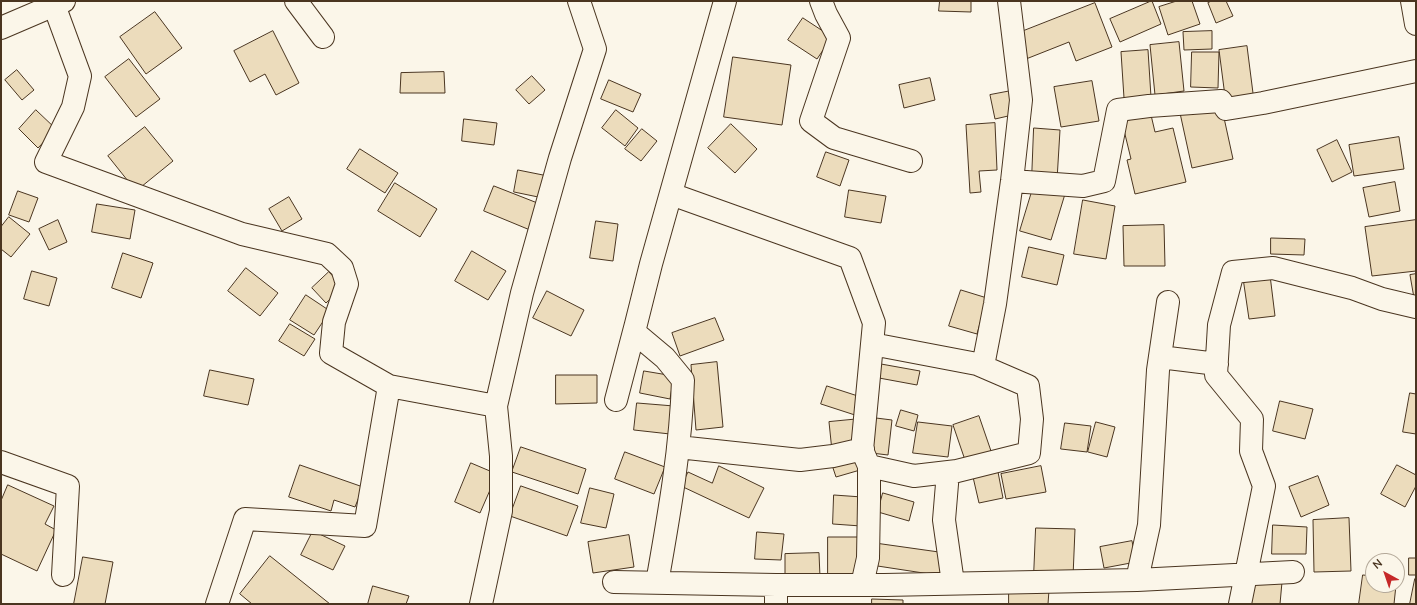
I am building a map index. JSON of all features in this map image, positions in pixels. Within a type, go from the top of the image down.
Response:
[{"type":"street","points":[[296,1],[323,37]]},
{"type":"street","points":[[481,604],[501,511],[500,456],[496,406],[522,293],[560,158],[595,49],[579,1]]},
{"type":"street","points":[[616,400],[651,264],[725,1]]},
{"type":"street","points":[[821,1],[839,38],[811,121],[834,138],[910,161]]},
{"type":"street","points":[[984,366],[995,304],[1012,181],[1021,100],[1009,1]]},
{"type":"street","points":[[1412,1],[1416,24]]},
{"type":"street","points":[[1,28],[59,3],[80,76],[73,107],[46,162],[242,234],[327,254],[342,268],[347,284],[334,322],[331,353],[389,386],[496,406]]},
{"type":"street","points":[[1012,181],[1082,186],[1104,181],[1118,110],[1149,106],[1221,101],[1226,109],[1263,103],[1416,71]]},
{"type":"street","points":[[671,194],[850,258],[874,323],[864,420],[868,558],[862,585]]},
{"type":"street","points":[[1240,604],[1264,486],[1252,451],[1252,420],[1216,375],[1219,325],[1233,272],[1273,268],[1352,288],[1382,299],[1416,306]]},
{"type":"street","points":[[1137,580],[1149,525],[1158,370],[1168,302]]},
{"type":"street","points":[[634,332],[665,358],[683,380],[682,419],[657,582]]},
{"type":"street","points":[[678,447],[800,460],[833,456],[866,457],[914,476],[948,472],[1029,454],[1032,420],[1028,386],[977,364],[872,344]]},
{"type":"street","points":[[1160,357],[1217,364]]},
{"type":"street","points":[[217,604],[245,519],[365,526],[389,386]]},
{"type":"street","points":[[1,462],[68,486],[63,575]]},
{"type":"street","points":[[948,472],[944,520],[954,583]]},
{"type":"street","points":[[614,582],[657,582],[776,594],[862,585],[1137,580],[1293,572]]},
{"type":"building","points":[[940,1],[971,1],[971,12],[939,11]]},
{"type":"building","points":[[1152,1],[1161,24],[1120,42],[1110,19]]},
{"type":"building","points":[[1177,1],[1192,1],[1200,24],[1168,35],[1159,7]]},
{"type":"building","points":[[1212,1],[1226,1],[1233,16],[1216,23],[1208,3]]},
{"type":"building","points":[[1095,3],[1112,47],[1076,61],[1069,42],[1026,59],[1016,34]]},
{"type":"building","points":[[155,12],[182,48],[146,74],[120,37]]},
{"type":"building","points":[[803,18],[832,37],[817,59],[788,40]]},
{"type":"building","points":[[273,31],[299,83],[276,95],[265,74],[250,82],[234,51]]},
{"type":"building","points":[[1212,31],[1212,49],[1184,50],[1183,32]]},
{"type":"building","points":[[1179,42],[1184,91],[1155,95],[1150,45]]},
{"type":"building","points":[[1247,46],[1254,101],[1226,104],[1219,50]]},
{"type":"building","points":[[1148,50],[1151,97],[1124,98],[1121,52]]},
{"type":"building","points":[[1192,52],[1219,52],[1218,88],[1191,87]]},
{"type":"building","points":[[733,57],[791,65],[782,125],[724,117]]},
{"type":"building","points":[[129,59],[160,99],[136,117],[105,77]]},
{"type":"building","points":[[17,70],[34,90],[22,100],[5,80]]},
{"type":"building","points":[[444,72],[445,93],[400,93],[401,73]]},
{"type":"building","points":[[532,76],[545,90],[529,104],[516,90]]},
{"type":"building","points":[[930,78],[935,100],[904,108],[899,85]]},
{"type":"building","points":[[609,80],[641,94],[633,112],[601,99]]},
{"type":"building","points":[[1092,81],[1099,121],[1061,127],[1054,87]]},
{"type":"building","points":[[1011,91],[1017,114],[995,119],[990,95]]},
{"type":"building","points":[[1221,104],[1233,159],[1192,168],[1180,113]]},
{"type":"building","points":[[36,110],[56,129],[38,148],[19,129]]},
{"type":"building","points":[[616,110],[638,128],[625,146],[602,128]]},
{"type":"building","points":[[1151,115],[1155,132],[1173,128],[1186,182],[1135,194],[1127,160],[1131,159],[1122,122]]},
{"type":"building","points":[[464,119],[497,123],[494,145],[462,141]]},
{"type":"building","points":[[995,123],[997,170],[979,171],[981,192],[970,193],[966,125]]},
{"type":"building","points":[[731,124],[757,149],[735,173],[708,148]]},
{"type":"building","points":[[145,127],[173,161],[136,191],[108,156]]},
{"type":"building","points":[[1034,128],[1060,130],[1057,180],[1032,179]]},
{"type":"building","points":[[642,129],[657,141],[641,161],[625,149]]},
{"type":"building","points":[[1399,137],[1404,169],[1354,176],[1349,145]]},
{"type":"building","points":[[1337,140],[1352,172],[1332,182],[1317,150]]},
{"type":"building","points":[[360,149],[398,173],[385,193],[347,169]]},
{"type":"building","points":[[826,152],[849,160],[840,186],[817,177]]},
{"type":"building","points":[[518,170],[548,176],[543,198],[514,192]]},
{"type":"building","points":[[1395,182],[1400,211],[1369,217],[1363,188]]},
{"type":"building","points":[[395,183],[437,209],[420,237],[378,211]]},
{"type":"building","points":[[1034,185],[1065,194],[1051,240],[1020,231]]},
{"type":"building","points":[[494,186],[540,204],[530,230],[484,211]]},
{"type":"building","points":[[849,190],[886,196],[881,223],[845,217]]},
{"type":"building","points":[[18,191],[38,198],[29,222],[9,215]]},
{"type":"building","points":[[289,197],[302,219],[282,231],[269,209]]},
{"type":"building","points":[[1083,200],[1115,206],[1106,259],[1074,254]]},
{"type":"building","points":[[97,204],[135,210],[130,239],[92,232]]},
{"type":"building","points":[[9,217],[30,234],[11,257],[1,249],[1,227]]},
{"type":"building","points":[[58,220],[67,242],[49,250],[39,229]]},
{"type":"building","points":[[1416,220],[1416,271],[1372,276],[1365,227]]},
{"type":"building","points":[[596,221],[618,224],[613,261],[590,258]]},
{"type":"building","points":[[1164,225],[1165,266],[1124,266],[1123,226]]},
{"type":"building","points":[[1271,238],[1305,239],[1304,255],[1271,254]]},
{"type":"building","points":[[1029,247],[1064,255],[1057,285],[1022,277]]},
{"type":"building","points":[[472,251],[506,271],[488,300],[455,281]]},
{"type":"building","points":[[123,253],[153,263],[141,298],[112,288]]},
{"type":"building","points":[[246,268],[278,293],[260,316],[228,291]]},
{"type":"building","points":[[32,271],[57,278],[49,306],[24,299]]},
{"type":"building","points":[[329,272],[343,287],[326,303],[312,288]]},
{"type":"building","points":[[1416,274],[1416,298],[1414,298],[1410,275]]},
{"type":"building","points":[[1270,275],[1275,316],[1249,319],[1243,278]]},
{"type":"building","points":[[961,290],[987,298],[977,334],[949,326]]},
{"type":"building","points":[[547,291],[584,310],[571,336],[533,318]]},
{"type":"building","points":[[306,295],[330,311],[314,335],[290,320]]},
{"type":"building","points":[[715,318],[724,340],[680,356],[672,333]]},
{"type":"building","points":[[290,324],[315,339],[304,356],[279,341]]},
{"type":"building","points":[[717,362],[723,427],[696,430],[691,365]]},
{"type":"building","points":[[881,364],[920,371],[917,385],[879,378]]},
{"type":"building","points":[[210,370],[254,379],[248,405],[204,396]]},
{"type":"building","points":[[644,371],[674,376],[670,399],[640,393]]},
{"type":"building","points":[[556,375],[597,375],[597,403],[556,404]]},
{"type":"building","points":[[827,386],[864,398],[858,416],[821,404]]},
{"type":"building","points":[[1410,393],[1416,394],[1416,434],[1403,432]]},
{"type":"building","points":[[1280,401],[1313,409],[1305,439],[1273,431]]},
{"type":"building","points":[[637,403],[674,406],[670,434],[634,430]]},
{"type":"building","points":[[901,410],[918,415],[914,431],[896,426]]},
{"type":"building","points":[[979,416],[991,451],[965,460],[953,425]]},
{"type":"building","points":[[868,417],[892,420],[888,455],[863,452]]},
{"type":"building","points":[[860,419],[862,448],[832,451],[829,422]]},
{"type":"building","points":[[918,422],[952,426],[948,457],[913,453]]},
{"type":"building","points":[[1096,422],[1115,427],[1107,457],[1088,452]]},
{"type":"building","points":[[1065,423],[1091,426],[1087,452],[1061,449]]},
{"type":"building","points":[[521,447],[586,469],[578,494],[512,472]]},
{"type":"building","points":[[862,449],[867,468],[836,477],[830,459]]},
{"type":"building","points":[[625,452],[665,467],[654,494],[615,479]]},
{"type":"building","points":[[471,463],[497,474],[480,513],[455,502]]},
{"type":"building","points":[[300,465],[363,487],[355,507],[334,500],[331,511],[289,497]]},
{"type":"building","points":[[1397,465],[1416,475],[1416,486],[1405,507],[1381,494]]},
{"type":"building","points":[[719,466],[764,488],[749,518],[681,486],[688,472],[712,483]]},
{"type":"building","points":[[1041,466],[1046,492],[1006,499],[1001,474]]},
{"type":"building","points":[[998,472],[1003,498],[979,503],[973,477]]},
{"type":"building","points":[[1318,476],[1329,505],[1301,517],[1289,487]]},
{"type":"building","points":[[8,485],[54,506],[45,524],[56,530],[37,571],[1,554],[1,501]]},
{"type":"building","points":[[521,486],[578,506],[567,536],[510,516]]},
{"type":"building","points":[[590,488],[614,494],[606,528],[581,523]]},
{"type":"building","points":[[883,493],[914,502],[909,521],[878,512]]},
{"type":"building","points":[[834,495],[862,497],[861,526],[833,524]]},
{"type":"building","points":[[1349,518],[1351,571],[1314,572],[1313,520]]},
{"type":"building","points":[[1273,525],[1307,527],[1306,554],[1272,554]]},
{"type":"building","points":[[1036,528],[1075,529],[1073,577],[1034,576]]},
{"type":"building","points":[[313,531],[345,546],[333,570],[301,555]]},
{"type":"building","points":[[757,532],[784,534],[781,560],[755,559]]},
{"type":"building","points":[[629,535],[634,567],[593,573],[588,542]]},
{"type":"building","points":[[828,537],[865,537],[864,575],[828,574]]},
{"type":"building","points":[[1132,541],[1136,562],[1104,568],[1100,547]]},
{"type":"building","points":[[875,543],[946,553],[943,576],[871,565]]},
{"type":"building","points":[[819,553],[820,577],[785,578],[785,554]]},
{"type":"building","points":[[270,556],[330,604],[252,604],[240,594]]},
{"type":"building","points":[[83,557],[113,562],[105,604],[74,604]]},
{"type":"building","points":[[1409,558],[1416,558],[1416,575],[1409,575]]},
{"type":"building","points":[[1363,575],[1365,575],[1365,593],[1395,593],[1394,604],[1359,604]]},
{"type":"building","points":[[1253,579],[1282,582],[1280,604],[1250,604]]},
{"type":"building","points":[[1415,579],[1416,604],[1410,604]]},
{"type":"building","points":[[373,586],[409,596],[406,604],[368,604]]},
{"type":"building","points":[[1009,588],[1049,590],[1048,604],[1009,604]]},
{"type":"building","points":[[872,599],[903,600],[903,604],[872,604]]}]
